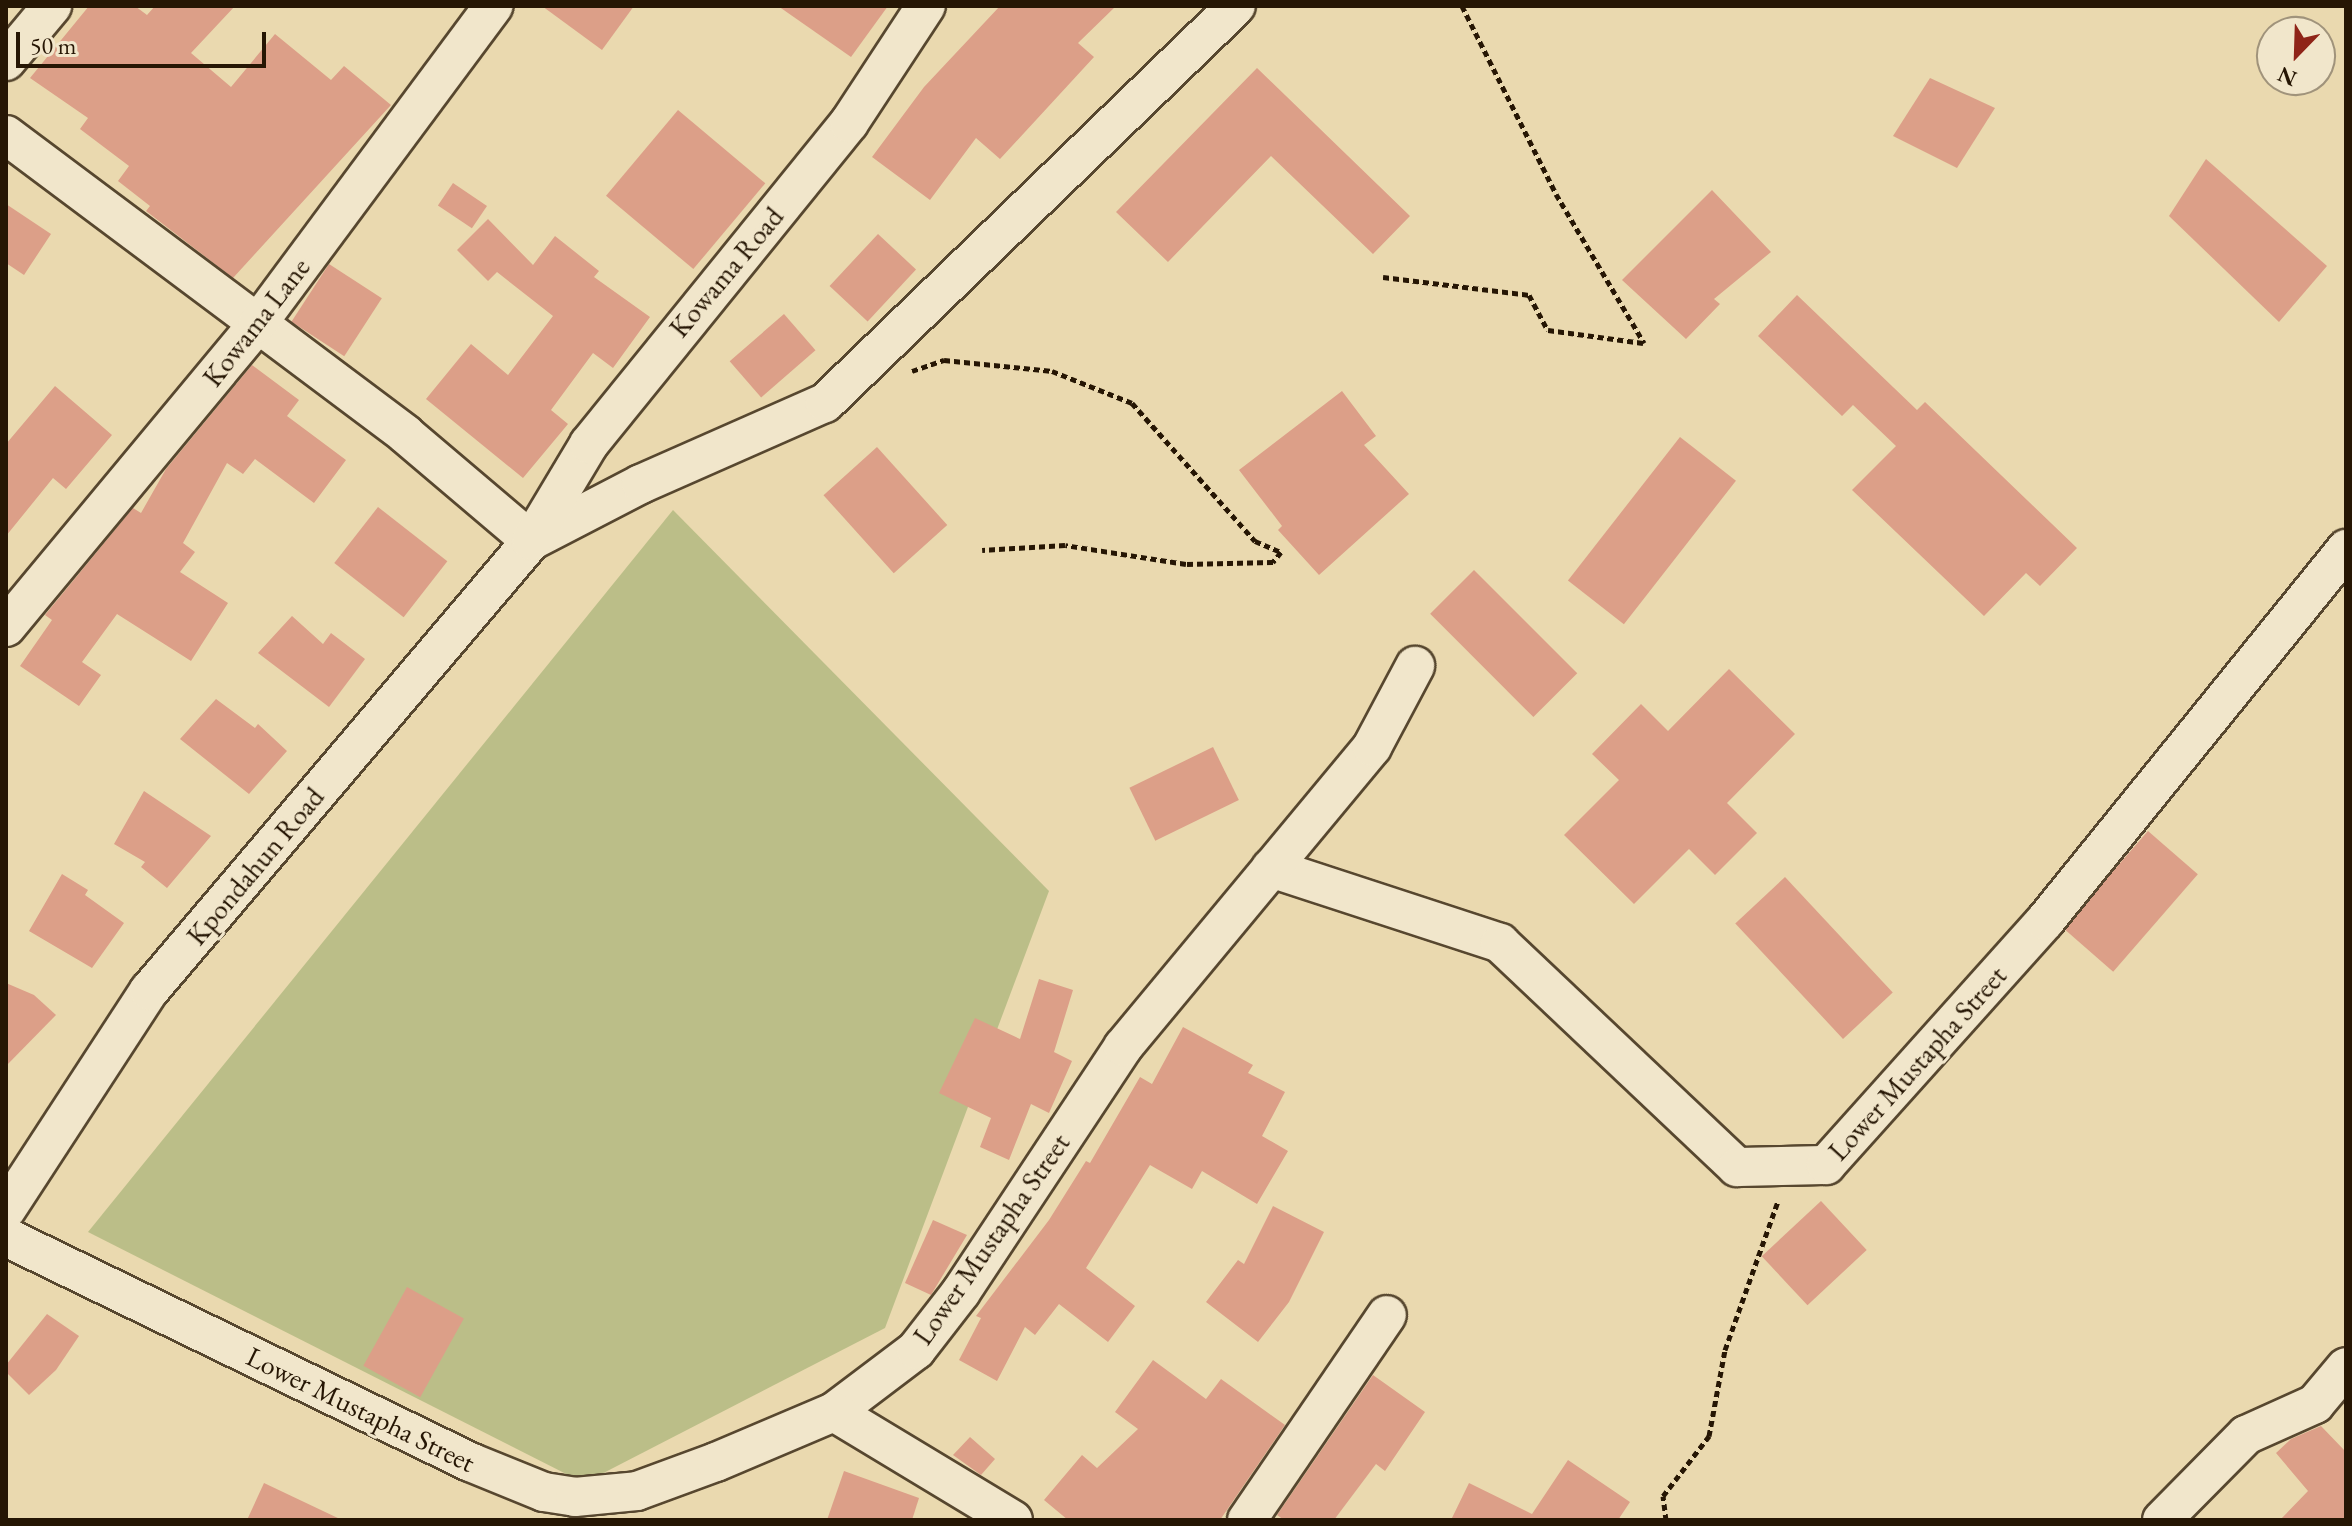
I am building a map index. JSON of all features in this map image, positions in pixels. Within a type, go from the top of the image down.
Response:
[{"type":"street","points":[[6,61],[52,6]]},
{"type":"street","name":"Kowama Lane","points":[[6,627],[258,323],[493,6]]},
{"type":"street","name":"Kowama Road","points":[[531,541],[597,433],[849,123],[926,6]]},
{"type":"street","points":[[6,135],[405,434],[531,541],[641,484],[825,403],[1236,6]]},
{"type":"street","name":"Kpondahun Road","points":[[6,1210],[149,991],[531,541]]},
{"type":"street","name":"Lower Mustapha Street","points":[[1271,868],[1500,943],[1737,1167],[1826,1165],[2045,921],[2346,549]]},
{"type":"street","name":"Lower Mustapha Street","points":[[6,1237],[470,1462],[541,1506],[575,1497],[637,1491],[834,1412],[916,1350],[961,1292],[1123,1047],[1372,747],[1415,666]]},
{"type":"street","points":[[1247,1520],[1387,1315]]},
{"type":"street","points":[[2162,1520],[2246,1435],[2315,1404],[2346,1367]]},
{"type":"street","points":[[834,1412],[952,1503],[1013,1520]]},
{"type":"path","points":[[1383,277],[1529,295],[1548,330],[1644,343],[1556,194],[1462,6]]},
{"type":"path","points":[[899,376],[944,360],[1052,371],[1132,403],[1255,541],[1281,552],[1273,562],[1186,564],[1065,545],[982,550]]},
{"type":"path","points":[[1666,1520],[1663,1496],[1709,1436],[1725,1350],[1785,1182],[1781,1166]]},
{"type":"green space","points":[[673,510],[1049,891],[885,1328],[584,1483],[88,1232]]},
{"type":"building","points":[[89,6],[135,6],[147,15],[155,6],[235,6],[191,53],[231,87],[275,34],[331,80],[344,66],[391,105],[233,278],[146,211],[150,206],[118,181],[129,166],[80,129],[88,118],[30,78]]},
{"type":"building","points":[[542,6],[634,6],[602,50]]},
{"type":"building","points":[[778,6],[888,6],[851,57]]},
{"type":"building","points":[[1000,6],[1116,6],[1078,43],[1094,57],[1000,159],[976,138],[930,200],[872,157],[924,87]]},
{"type":"building","points":[[1257,68],[1410,216],[1373,254],[1271,156],[1168,262],[1116,212]]},
{"type":"building","points":[[1930,78],[1995,108],[1957,168],[1893,136]]},
{"type":"building","points":[[678,110],[765,183],[693,269],[606,196]]},
{"type":"building","points":[[2206,159],[2327,266],[2279,322],[2169,216]]},
{"type":"building","points":[[453,183],[487,206],[472,228],[438,205]]},
{"type":"building","points":[[1712,190],[1771,252],[1714,299],[1720,304],[1686,339],[1622,280]]},
{"type":"building","points":[[6,204],[51,234],[24,275],[6,263]]},
{"type":"building","points":[[488,219],[533,265],[555,236],[599,271],[594,277],[650,317],[613,368],[593,353],[551,410],[568,424],[523,478],[426,399],[471,344],[508,375],[553,316],[497,272],[488,281],[457,250]]},
{"type":"building","points":[[878,234],[916,269],[868,321],[830,286]]},
{"type":"building","points":[[329,264],[382,298],[344,356],[291,322]]},
{"type":"building","points":[[1797,295],[1917,410],[1925,402],[2077,548],[2040,586],[2026,573],[1984,616],[1852,490],[1896,446],[1853,405],[1842,416],[1758,336]]},
{"type":"building","points":[[784,314],[815,350],[761,397],[730,361]]},
{"type":"building","points":[[252,365],[299,400],[287,416],[346,460],[314,503],[255,459],[243,474],[227,463],[183,543],[195,552],[180,572],[228,603],[191,661],[117,614],[82,662],[101,675],[79,706],[20,666],[52,620],[45,615],[133,508],[141,513],[166,469]]},
{"type":"building","points":[[55,386],[112,435],[66,489],[53,478],[6,536],[6,444]]},
{"type":"building","points":[[1342,391],[1376,436],[1364,445],[1409,494],[1319,575],[1278,530],[1282,526],[1239,470]]},
{"type":"building","points":[[1680,437],[1736,481],[1624,624],[1568,580]]},
{"type":"building","points":[[877,447],[947,525],[894,573],[823,495]]},
{"type":"building","points":[[378,507],[447,561],[404,617],[334,563]]},
{"type":"building","points":[[1474,570],[1577,673],[1533,717],[1430,614]]},
{"type":"building","points":[[292,616],[323,644],[331,633],[365,659],[329,707],[258,653]]},
{"type":"building","points":[[1729,669],[1795,734],[1727,803],[1757,833],[1715,875],[1689,849],[1634,904],[1564,835],[1619,780],[1592,754],[1641,704],[1668,731]]},
{"type":"building","points":[[216,699],[255,728],[258,724],[287,751],[249,794],[180,739]]},
{"type":"building","points":[[1213,747],[1239,800],[1155,841],[1129,788]]},
{"type":"building","points":[[144,791],[211,836],[167,888],[141,867],[145,862],[114,844]]},
{"type":"building","points":[[2148,831],[2198,874],[2113,972],[2063,928]]},
{"type":"building","points":[[62,874],[88,890],[85,895],[124,923],[92,968],[29,931]]},
{"type":"building","points":[[1785,877],[1893,993],[1843,1039],[1735,923]]},
{"type":"building","points":[[1039,979],[1073,990],[1054,1052],[1072,1061],[1049,1113],[1031,1104],[1009,1160],[980,1147],[991,1118],[939,1093],[975,1018],[1020,1039]]},
{"type":"building","points":[[6,983],[34,995],[56,1015],[6,1066]]},
{"type":"building","points":[[1183,1027],[1253,1065],[1248,1073],[1285,1092],[1262,1136],[1288,1151],[1257,1204],[1202,1171],[1192,1189],[1150,1165],[1086,1268],[1135,1306],[1108,1342],[1059,1304],[1035,1335],[1025,1327],[997,1381],[959,1360],[981,1318],[976,1316],[1049,1220],[1086,1161],[1090,1163],[1140,1077],[1152,1084]]},
{"type":"building","points":[[1821,1201],[1867,1250],[1807,1305],[1762,1256]]},
{"type":"building","points":[[1273,1206],[1324,1232],[1289,1302],[1258,1342],[1206,1302],[1238,1260],[1244,1264]]},
{"type":"building","points":[[933,1220],[967,1235],[931,1295],[905,1283]]},
{"type":"building","points":[[407,1287],[464,1319],[420,1397],[363,1366]]},
{"type":"building","points":[[47,1314],[79,1336],[56,1370],[29,1395],[6,1372],[6,1365]]},
{"type":"building","points":[[1153,1360],[1206,1399],[1221,1379],[1285,1425],[1220,1520],[1068,1520],[1044,1500],[1082,1455],[1097,1468],[1138,1429],[1115,1412]]},
{"type":"building","points":[[1373,1375],[1425,1412],[1385,1471],[1376,1464],[1334,1520],[1284,1520],[1277,1515]]},
{"type":"building","points":[[2321,1426],[2346,1452],[2346,1520],[2280,1520],[2308,1491],[2276,1453],[2291,1439]]},
{"type":"building","points":[[970,1437],[995,1459],[981,1475],[953,1455]]},
{"type":"building","points":[[1568,1460],[1630,1502],[1618,1520],[1451,1520],[1469,1483],[1532,1514]]},
{"type":"building","points":[[844,1471],[919,1498],[912,1520],[827,1520]]},
{"type":"building","points":[[264,1483],[342,1520],[247,1520]]}]
